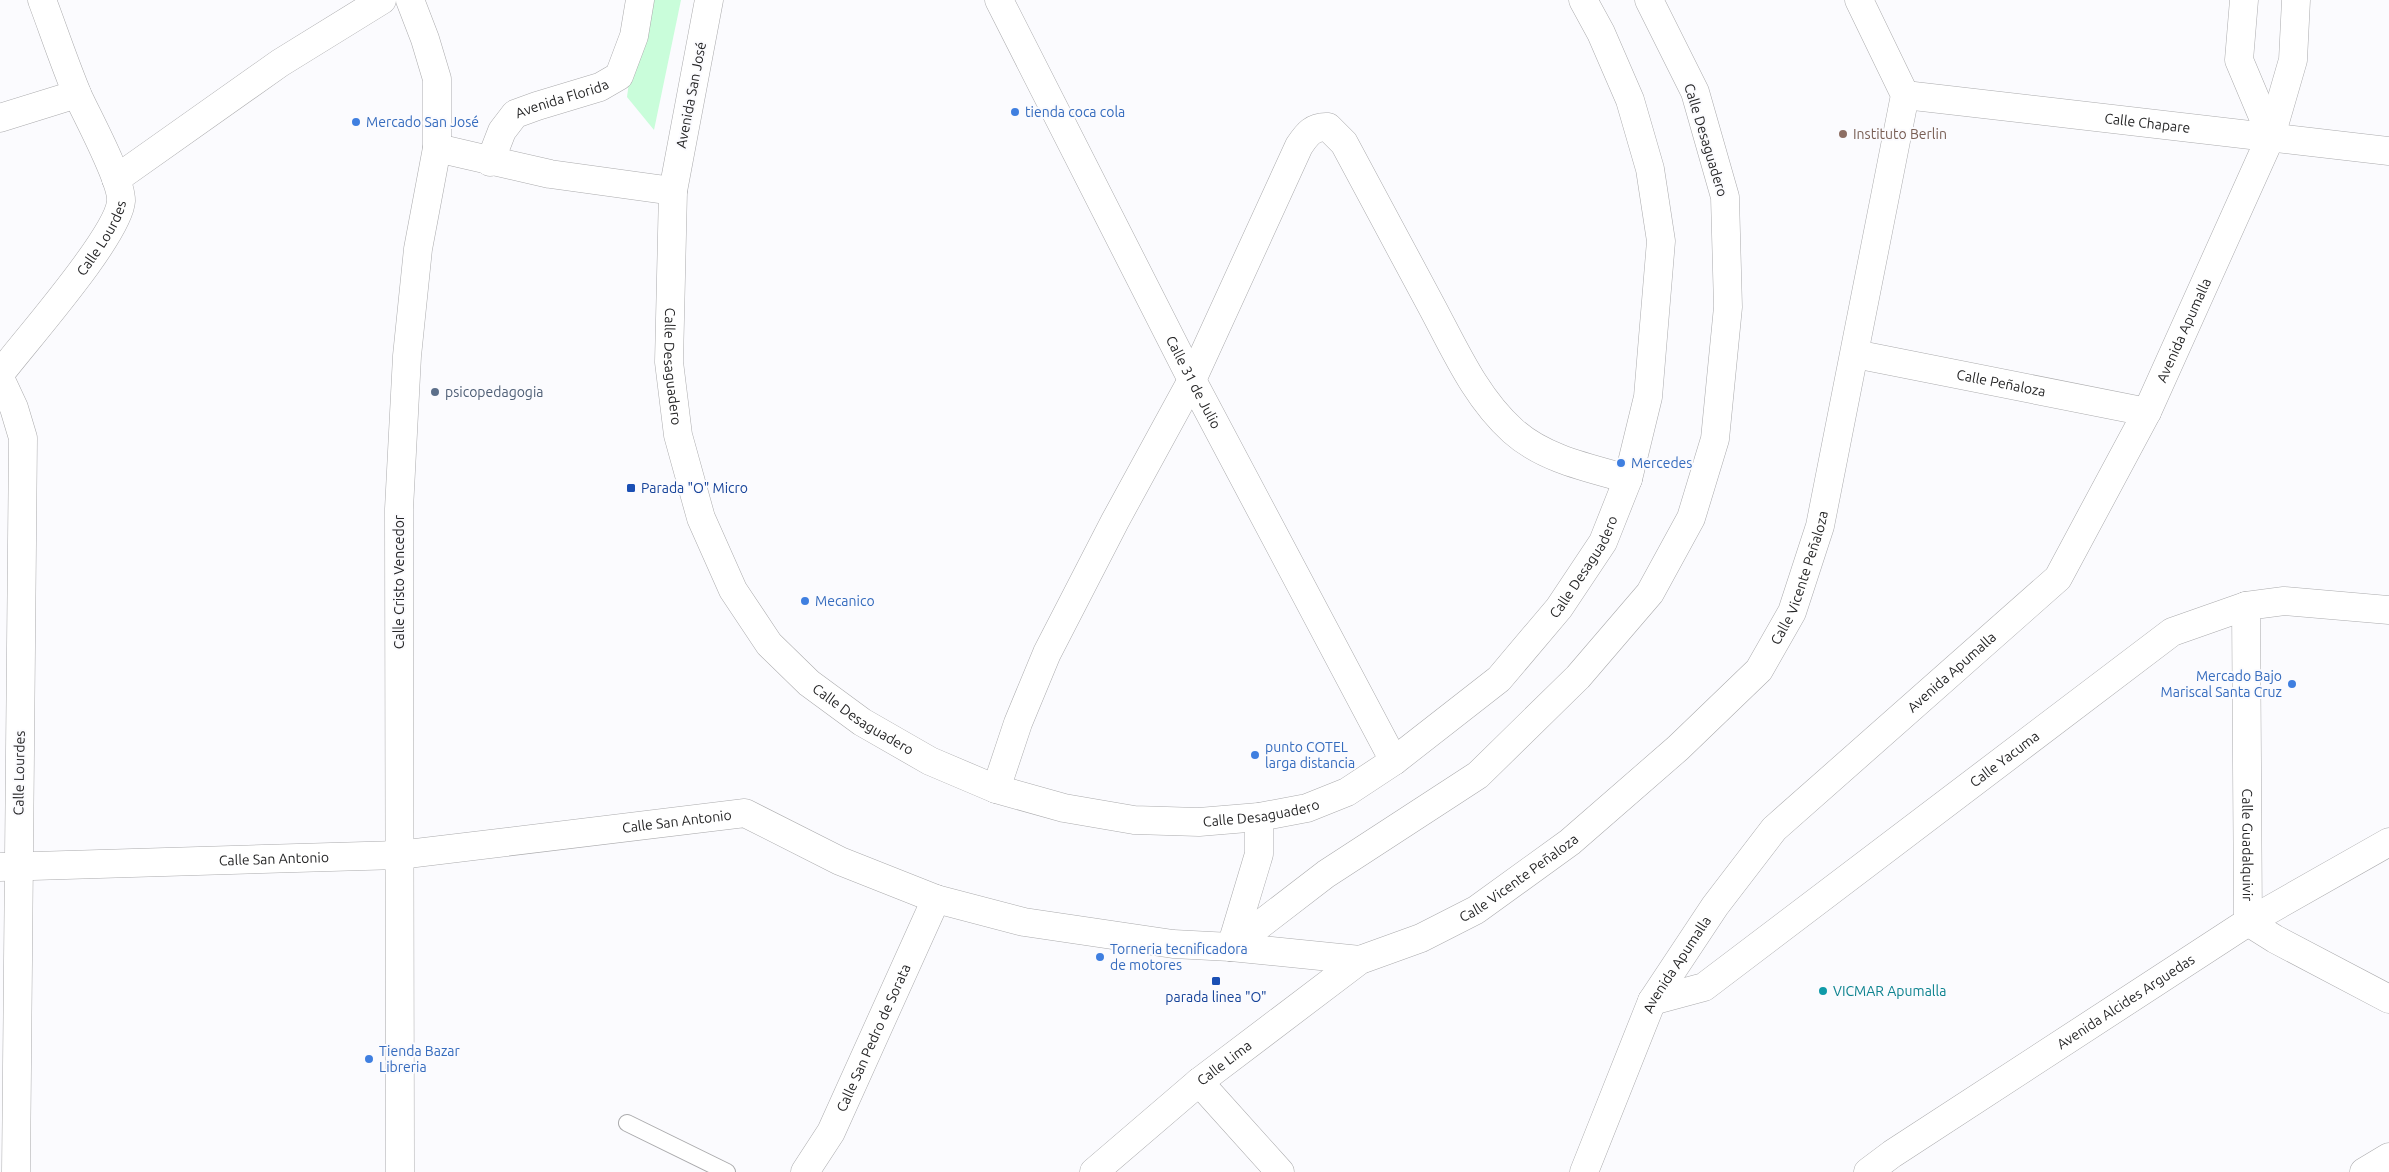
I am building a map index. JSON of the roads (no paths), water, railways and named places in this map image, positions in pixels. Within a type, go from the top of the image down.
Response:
[{"type":"street","name":"Calle Lourdes","points":[[0,374],[99,248],[118,216],[121,201],[116,179],[77,94],[42,0]]},
{"type":"street","points":[[116,179],[280,63],[382,0]]},
{"type":"street","name":"Calle Cristo Vencedor","points":[[400,1172],[399,509],[406,356],[418,249],[437,148],[437,79],[425,39],[410,0]]},
{"type":"street","points":[[620,0],[634,36]]},
{"type":"street","name":"Avenida Florida","points":[[490,162],[502,131],[515,114],[600,87],[619,76],[634,36],[640,0]]},
{"type":"street","name":"Avenida San José","points":[[673,191],[709,0]]},
{"type":"street","name":"Calle 31 de Julio","points":[[999,0],[1192,380],[1394,761]]},
{"type":"street","name":"Calle Desaguadero","points":[[673,191],[669,362],[678,435],[701,518],[733,590],[768,644],[809,683],[862,722],[930,761],[996,789],[1064,808],[1134,820],[1199,822],[1259,817],[1307,808],[1347,792],[1394,761],[1499,679],[1559,608],[1603,542],[1628,479],[1648,397],[1662,241],[1650,170],[1630,100],[1601,33],[1583,0]]},
{"type":"street","name":"Calle Desaguadero","points":[[1231,947],[1326,874],[1478,775],[1578,677],[1650,593],[1691,518],[1715,439],[1728,307],[1725,197],[1695,92],[1649,0]]},
{"type":"street","points":[[1859,0],[1905,95]]},
{"type":"street","name":"Avenida Apumalla","points":[[1584,1172],[1652,1001],[1715,906],[1774,830],[2058,578],[2147,412],[2271,136],[2293,60],[2296,0]]},
{"type":"street","points":[[2240,3],[2239,60],[2271,136]]},
{"type":"street","points":[[0,118],[77,94]]},
{"type":"street","name":"Calle Chapare","points":[[1905,95],[2389,151]]},
{"type":"street","name":"Calle Vicente Peñaloza","points":[[1360,960],[1421,938],[1476,910],[1570,842],[1678,748],[1758,670],[1792,612],[1820,526],[1905,95]]},
{"type":"street","points":[[996,789],[1018,723],[1047,653],[1115,521],[1192,380],[1299,146],[1308,133],[1318,126],[1328,127],[1344,143],[1466,371],[1493,410],[1514,432],[1538,448],[1581,466],[1628,479]]},
{"type":"street","points":[[437,148],[490,162],[550,174],[673,191]]},
{"type":"street","name":"Calle Peñaloza","points":[[1855,354],[2147,412]]},
{"type":"street","name":"Calle Lourdes","points":[[0,378],[14,408],[23,438],[9,867],[16,1172]]},
{"type":"street","name":"Calle Yacuma","points":[[1652,1001],[1704,987],[2172,632],[2246,606],[2284,601],[2389,610]]},
{"type":"street","name":"Calle Guadalquivir","points":[[2246,606],[2248,922]]},
{"type":"street","name":"Calle San Antonio","points":[[9,867],[400,855],[745,813],[840,861],[936,899],[1024,922],[1173,944],[1231,947],[1360,960]]},
{"type":"street","points":[[1231,947],[1259,854],[1259,817]]},
{"type":"street","name":"Avenida Alcides Arguedas","points":[[1868,1172],[1892,1154],[2248,922],[2389,842]]},
{"type":"street","name":"Calle San Pedro de Sorata","points":[[805,1172],[831,1132],[936,899]]},
{"type":"street","points":[[2248,922],[2275,939],[2389,999]]},
{"type":"street","name":"Calle Lima","points":[[1094,1172],[1199,1082],[1360,960]]},
{"type":"street","points":[[1199,1082],[1280,1172]]},
{"type":"street","points":[[2364,1172],[2389,1157]]},
{"type":"lane","points":[[627,1123],[727,1172]]},
{"type":"place","name":"tienda coca cola","points":[[1015,112]]},
{"type":"place","name":"Mercado San José","points":[[356,122]]},
{"type":"place","name":"Instituto Berlin","points":[[1843,134]]},
{"type":"place","name":"psicopedagogia","points":[[435,392]]},
{"type":"place","name":"Mercedes","points":[[1621,463]]},
{"type":"place","name":"Parada \"O\" Micro","points":[[631,488]]},
{"type":"place","name":"Mecanico","points":[[805,601]]},
{"type":"place","name":"Mercado Bajo Mariscal Santa Cruz","points":[[2292,684]]},
{"type":"place","name":"punto COTEL larga distancia","points":[[1255,755]]},
{"type":"place","name":"Torneria tecnificadora de motores","points":[[1100,957]]},
{"type":"place","name":"parada linea \"O\"","points":[[1216,981]]},
{"type":"place","name":"VICMAR Apumalla","points":[[1823,991]]},
{"type":"place","name":"Tienda Bazar Libreria","points":[[369,1059]]}]
